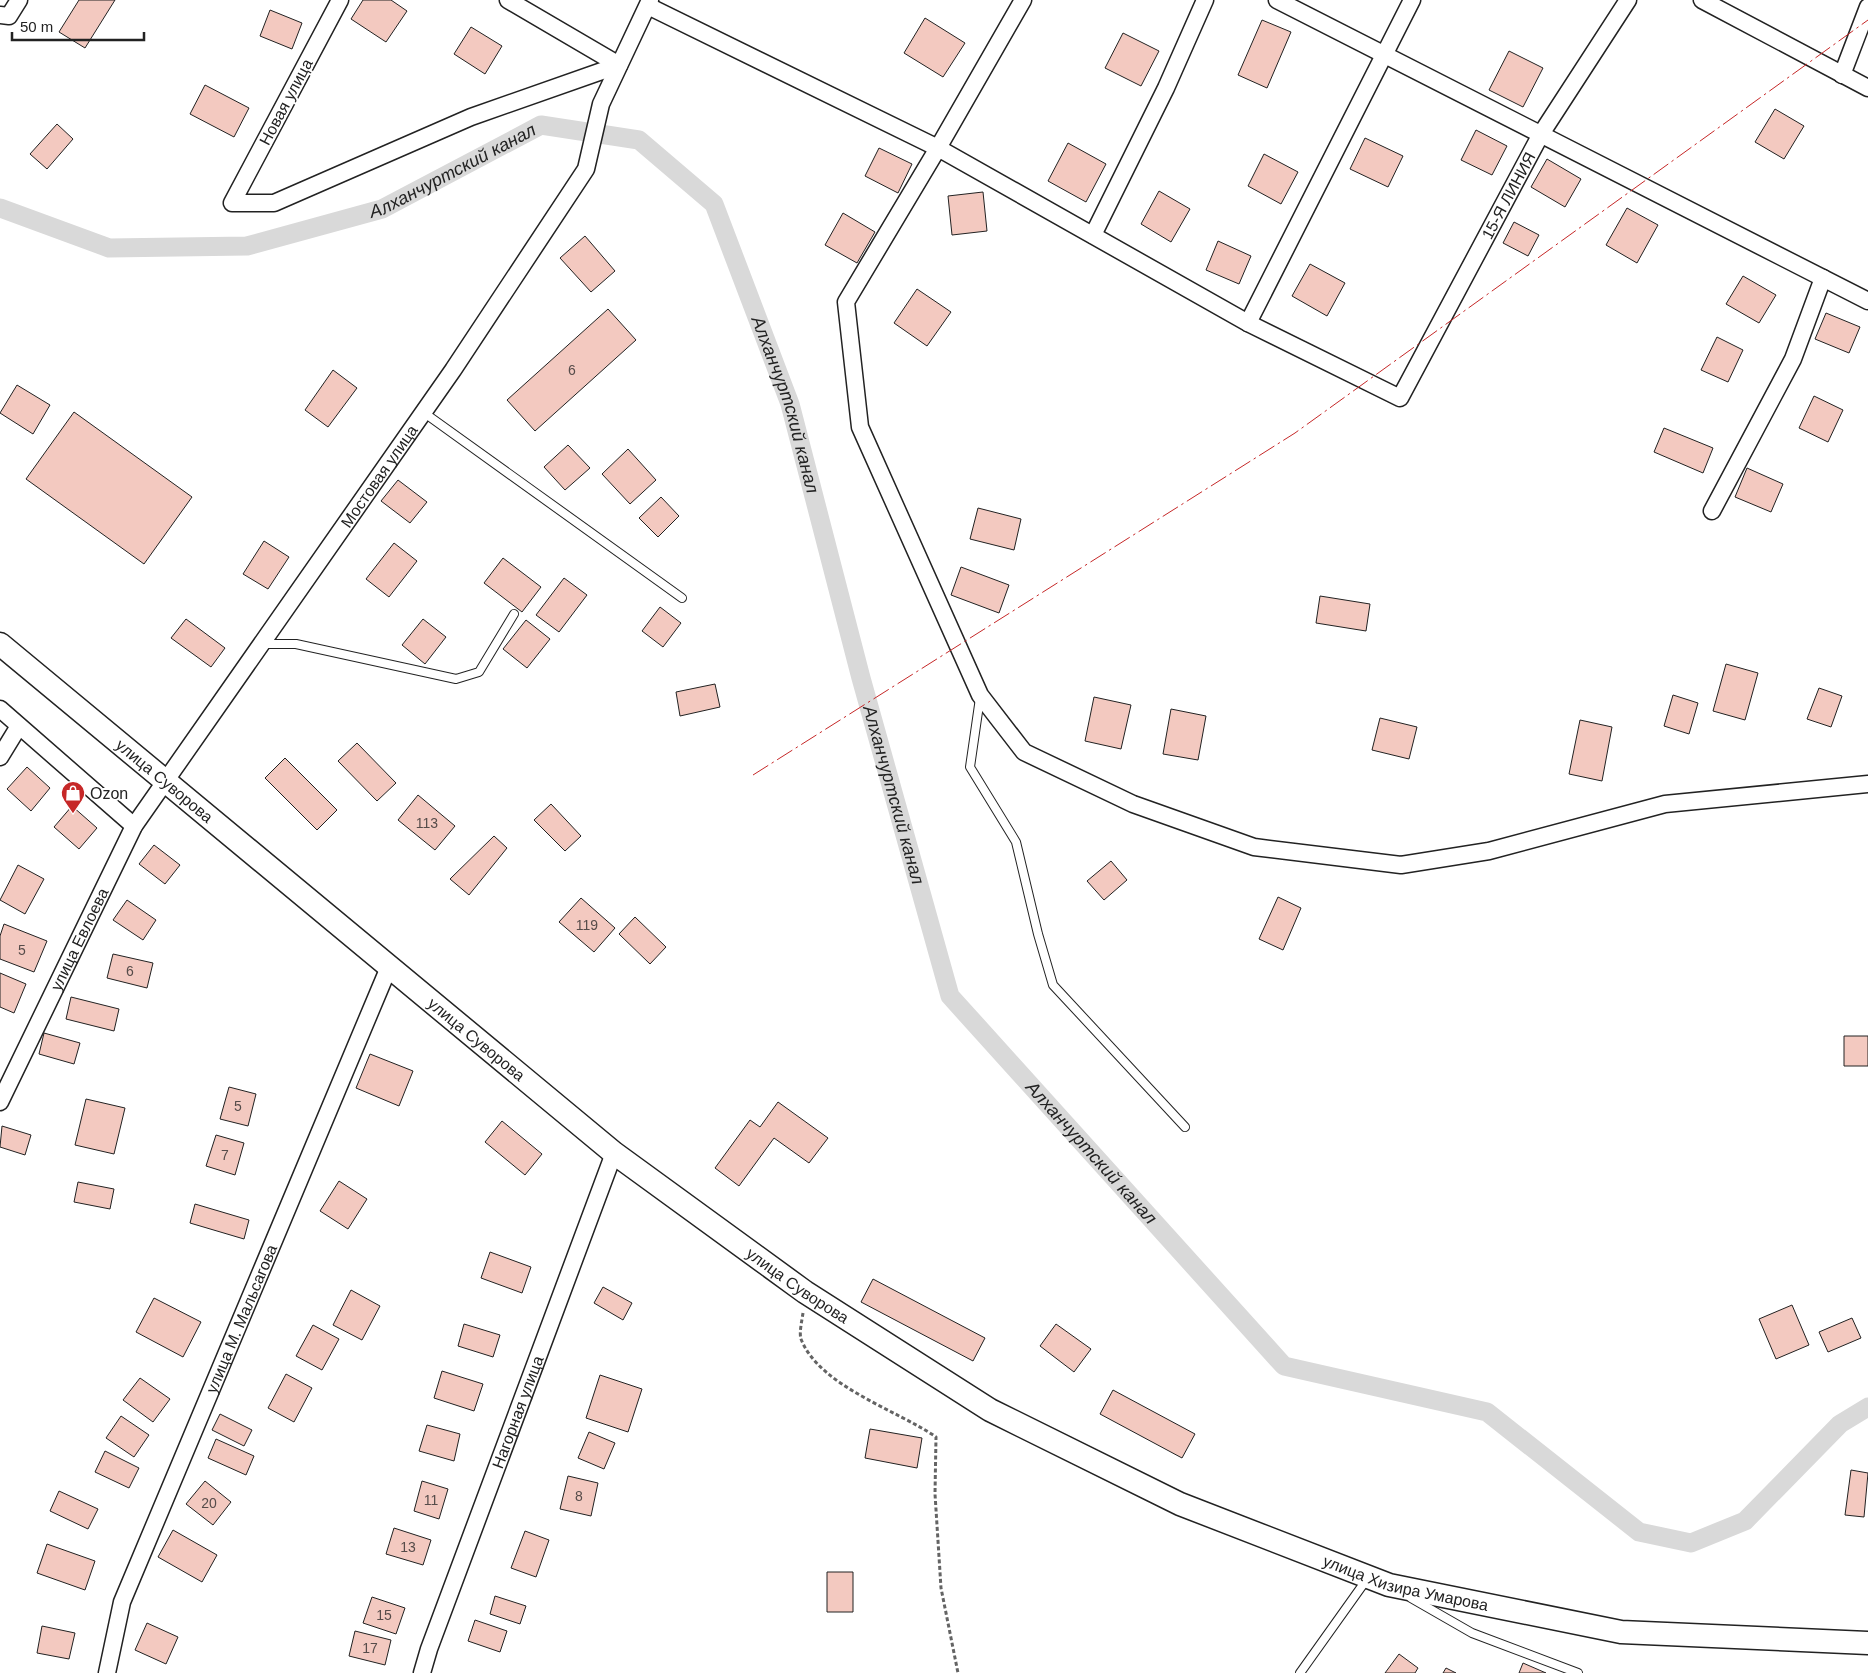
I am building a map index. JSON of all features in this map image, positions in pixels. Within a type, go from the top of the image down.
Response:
[{"type":"main road","name":"улица Суворова","points":[[0,644],[614,1153],[805,1292],[977,1402]]},
{"type":"main road","name":"улица Хизира Умарова","points":[[977,1402],[1180,1504],[1379,1581],[1621,1632],[1868,1643]]},
{"type":"street","points":[[5,16],[19,0]]},
{"type":"street","name":"Новая улица","points":[[340,0],[232,203],[274,203],[471,117],[620,66]]},
{"type":"street","points":[[508,0],[620,66],[649,3],[938,148],[1248,323],[1412,0]]},
{"type":"street","points":[[1023,0],[938,148],[846,302],[860,427],[980,695],[1024,752],[1133,804],[1254,847],[1402,865],[1489,850],[1665,804],[1868,784]]},
{"type":"street","points":[[1093,235],[1166,88],[1205,0]]},
{"type":"street","points":[[1277,0],[1868,301]]},
{"type":"street","name":"15-Я ЛИНИЯ","points":[[1248,323],[1400,398],[1540,134],[1628,0]]},
{"type":"street","points":[[1702,0],[1868,88]]},
{"type":"street","points":[[1842,75],[1868,7]]},
{"type":"street","name":"Мостовая улица","points":[[165,780],[423,412],[586,169],[601,104],[620,66]]},
{"type":"street","points":[[1712,511],[1793,359],[1823,278]]},
{"type":"street","points":[[0,709],[134,826]]},
{"type":"street","points":[[0,756],[20,726]]},
{"type":"street","name":"улица Евлоева","points":[[0,1102],[134,826],[165,780]]},
{"type":"street","name":"улица М. Мальсагова","points":[[107,1673],[122,1602],[389,967]]},
{"type":"street","name":"Нагорная улица","points":[[422,1673],[429,1649],[614,1153]]},
{"type":"lane","points":[[423,412],[682,598]]},
{"type":"lane","points":[[260,644],[296,644],[456,679],[479,672],[514,614]]},
{"type":"lane","points":[[980,695],[970,767],[1016,842],[1038,934],[1054,985],[1185,1127]]},
{"type":"lane","points":[[1300,1673],[1379,1581],[1472,1633],[1578,1673]]},
{"type":"path","points":[[805,1292],[801,1338],[821,1368],[862,1396],[916,1423],[936,1437],[935,1494],[941,1588],[958,1673]]},
{"type":"building","points":[[79,0],[115,0],[85,48],[59,32]]},
{"type":"building","points":[[363,0],[391,0],[407,11],[386,42],[351,19]]},
{"type":"building","points":[[270,10],[302,23],[292,49],[260,36]]},
{"type":"building","points":[[925,18],[965,43],[943,77],[904,53]]},
{"type":"building","points":[[1262,20],[1291,32],[1267,88],[1238,75]]},
{"type":"building","points":[[471,27],[502,46],[485,74],[454,54]]},
{"type":"building","points":[[1123,33],[1159,51],[1141,86],[1105,68]]},
{"type":"building","points":[[1509,51],[1543,68],[1523,107],[1489,90]]},
{"type":"building","points":[[205,85],[249,108],[234,137],[190,114]]},
{"type":"building","points":[[1775,109],[1804,126],[1784,159],[1755,142]]},
{"type":"building","points":[[57,124],[73,139],[47,169],[30,154]]},
{"type":"building","points":[[1476,130],[1507,146],[1492,175],[1461,160]]},
{"type":"building","points":[[1365,138],[1403,156],[1388,187],[1350,169]]},
{"type":"building","points":[[1068,143],[1106,164],[1086,202],[1048,181]]},
{"type":"building","points":[[879,148],[912,164],[898,193],[865,176]]},
{"type":"building","points":[[1264,154],[1298,172],[1281,204],[1248,186]]},
{"type":"building","points":[[1547,159],[1581,179],[1565,207],[1531,187]]},
{"type":"building","points":[[1159,191],[1190,209],[1171,242],[1141,224]]},
{"type":"building","points":[[983,192],[987,231],[952,235],[948,196]]},
{"type":"building","points":[[1627,208],[1658,225],[1637,263],[1606,245]]},
{"type":"building","points":[[843,213],[875,232],[857,263],[825,245]]},
{"type":"building","points":[[1514,222],[1539,235],[1528,256],[1503,243]]},
{"type":"building","points":[[585,236],[615,271],[591,292],[560,258]]},
{"type":"building","points":[[1218,241],[1251,256],[1239,284],[1206,270]]},
{"type":"building","points":[[1310,264],[1345,283],[1327,316],[1292,296]]},
{"type":"building","points":[[1743,276],[1776,295],[1759,323],[1726,304]]},
{"type":"building","points":[[917,289],[951,312],[927,346],[894,323]]},
{"type":"building","points":[[608,309],[636,340],[535,431],[507,400]]},
{"type":"building","points":[[1826,313],[1860,327],[1849,353],[1815,339]]},
{"type":"building","points":[[1717,337],[1743,350],[1728,382],[1701,370]]},
{"type":"building","points":[[333,370],[357,388],[328,427],[305,410]]},
{"type":"building","points":[[17,385],[50,405],[33,434],[0,413]]},
{"type":"building","points":[[1814,396],[1843,410],[1828,442],[1799,428]]},
{"type":"building","points":[[74,412],[192,497],[144,564],[26,479]]},
{"type":"building","points":[[1664,428],[1713,448],[1703,473],[1654,452]]},
{"type":"building","points":[[568,445],[590,468],[565,490],[544,467]]},
{"type":"building","points":[[628,449],[656,480],[630,504],[602,474]]},
{"type":"building","points":[[1747,468],[1783,484],[1771,512],[1735,497]]},
{"type":"building","points":[[398,480],[427,502],[410,523],[381,501]]},
{"type":"building","points":[[661,497],[679,516],[658,537],[639,518]]},
{"type":"building","points":[[978,508],[1021,519],[1014,550],[970,539]]},
{"type":"building","points":[[264,541],[289,557],[268,589],[243,574]]},
{"type":"building","points":[[394,543],[417,561],[389,597],[366,579]]},
{"type":"building","points":[[503,558],[541,587],[522,612],[484,583]]},
{"type":"building","points":[[961,567],[1009,585],[999,613],[951,595]]},
{"type":"building","points":[[564,578],[587,595],[559,632],[536,615]]},
{"type":"building","points":[[1320,596],[1370,604],[1366,631],[1316,623]]},
{"type":"building","points":[[660,607],[681,623],[663,647],[642,631]]},
{"type":"building","points":[[186,619],[225,648],[211,667],[171,638]]},
{"type":"building","points":[[423,619],[446,637],[425,664],[402,645]]},
{"type":"building","points":[[526,620],[550,639],[527,668],[503,649]]},
{"type":"building","points":[[1726,664],[1758,673],[1745,720],[1713,711]]},
{"type":"building","points":[[715,684],[720,707],[680,716],[676,692]]},
{"type":"building","points":[[1819,688],[1842,696],[1831,727],[1807,719]]},
{"type":"building","points":[[1673,695],[1698,703],[1689,734],[1664,726]]},
{"type":"building","points":[[1094,697],[1131,705],[1121,749],[1085,741]]},
{"type":"building","points":[[1171,709],[1206,716],[1198,760],[1163,754]]},
{"type":"building","points":[[1380,718],[1417,727],[1409,759],[1372,750]]},
{"type":"building","points":[[1580,720],[1612,727],[1602,781],[1569,774]]},
{"type":"building","points":[[357,743],[396,783],[377,801],[338,761]]},
{"type":"building","points":[[285,758],[337,810],[317,830],[265,778]]},
{"type":"building","points":[[27,767],[50,788],[31,811],[7,789]]},
{"type":"building","points":[[418,795],[455,826],[435,850],[398,820]]},
{"type":"building","points":[[551,804],[581,836],[565,851],[534,820]]},
{"type":"building","points":[[72,806],[97,828],[79,849],[54,827]]},
{"type":"building","points":[[494,836],[507,848],[469,895],[450,879]]},
{"type":"building","points":[[154,845],[180,865],[165,884],[139,864]]},
{"type":"building","points":[[1111,861],[1127,880],[1104,900],[1087,881]]},
{"type":"building","points":[[18,865],[44,879],[25,914],[0,900]]},
{"type":"building","points":[[1278,897],[1301,908],[1283,950],[1259,939]]},
{"type":"building","points":[[581,898],[615,928],[594,952],[559,922]]},
{"type":"building","points":[[127,900],[156,920],[143,940],[113,920]]},
{"type":"building","points":[[635,917],[666,947],[650,964],[619,934]]},
{"type":"building","points":[[4,924],[47,941],[34,972],[0,959],[0,936]]},
{"type":"building","points":[[113,954],[153,963],[147,988],[107,978]]},
{"type":"building","points":[[0,973],[26,984],[14,1013],[0,1007]]},
{"type":"building","points":[[71,997],[119,1009],[114,1031],[66,1019]]},
{"type":"building","points":[[44,1033],[80,1043],[74,1064],[39,1054]]},
{"type":"building","points":[[1844,1036],[1868,1036],[1868,1066],[1844,1066]]},
{"type":"building","points":[[370,1054],[413,1071],[399,1106],[356,1088]]},
{"type":"building","points":[[229,1087],[256,1094],[248,1126],[220,1119]]},
{"type":"building","points":[[86,1099],[125,1108],[114,1154],[75,1145]]},
{"type":"building","points":[[778,1102],[828,1138],[809,1163],[774,1138],[739,1186],[715,1168],[750,1120],[760,1127]]},
{"type":"building","points":[[502,1121],[542,1154],[525,1175],[485,1142]]},
{"type":"building","points":[[2,1126],[31,1135],[25,1155],[0,1147]]},
{"type":"building","points":[[216,1135],[244,1143],[235,1175],[206,1166]]},
{"type":"building","points":[[339,1181],[367,1199],[348,1229],[320,1211]]},
{"type":"building","points":[[78,1182],[114,1189],[110,1209],[74,1202]]},
{"type":"building","points":[[195,1204],[249,1220],[244,1239],[190,1223]]},
{"type":"building","points":[[490,1252],[531,1267],[522,1293],[481,1278]]},
{"type":"building","points":[[873,1279],[985,1338],[973,1361],[861,1302]]},
{"type":"building","points":[[603,1287],[632,1303],[623,1320],[594,1303]]},
{"type":"building","points":[[351,1290],[380,1306],[362,1340],[333,1325]]},
{"type":"building","points":[[154,1298],[201,1322],[183,1357],[136,1332]]},
{"type":"building","points":[[1792,1305],[1809,1345],[1776,1359],[1759,1319]]},
{"type":"building","points":[[1852,1318],[1861,1338],[1828,1352],[1819,1332]]},
{"type":"building","points":[[464,1324],[500,1335],[493,1357],[458,1346]]},
{"type":"building","points":[[1056,1324],[1091,1349],[1074,1372],[1040,1346]]},
{"type":"building","points":[[313,1325],[339,1339],[322,1370],[296,1356]]},
{"type":"building","points":[[442,1371],[483,1384],[474,1411],[434,1398]]},
{"type":"building","points":[[286,1374],[312,1388],[294,1422],[268,1408]]},
{"type":"building","points":[[600,1375],[642,1389],[628,1432],[586,1418]]},
{"type":"building","points":[[140,1378],[170,1399],[153,1422],[123,1400]]},
{"type":"building","points":[[1113,1390],[1195,1434],[1182,1458],[1100,1414]]},
{"type":"building","points":[[220,1414],[252,1430],[244,1446],[212,1430]]},
{"type":"building","points":[[121,1416],[149,1435],[134,1457],[106,1438]]},
{"type":"building","points":[[427,1425],[460,1434],[454,1461],[419,1451]]},
{"type":"building","points":[[870,1429],[922,1438],[917,1468],[865,1458]]},
{"type":"building","points":[[589,1432],[615,1443],[604,1469],[578,1458]]},
{"type":"building","points":[[216,1439],[254,1456],[246,1475],[208,1458]]},
{"type":"building","points":[[105,1451],[139,1468],[129,1488],[95,1472]]},
{"type":"building","points":[[1851,1470],[1868,1473],[1864,1517],[1845,1515]]},
{"type":"building","points":[[568,1476],[598,1483],[591,1516],[560,1509]]},
{"type":"building","points":[[205,1481],[231,1502],[213,1525],[186,1504]]},
{"type":"building","points":[[422,1481],[448,1489],[439,1519],[414,1511]]},
{"type":"building","points":[[59,1491],[98,1509],[88,1529],[50,1511]]},
{"type":"building","points":[[394,1528],[431,1540],[423,1565],[386,1554]]},
{"type":"building","points":[[173,1530],[217,1555],[202,1582],[158,1557]]},
{"type":"building","points":[[525,1531],[549,1540],[536,1577],[511,1568]]},
{"type":"building","points":[[47,1544],[95,1561],[85,1590],[37,1573]]},
{"type":"building","points":[[827,1572],[853,1572],[853,1612],[827,1612]]},
{"type":"building","points":[[495,1596],[526,1606],[520,1624],[490,1614]]},
{"type":"building","points":[[372,1597],[405,1608],[396,1634],[363,1623]]},
{"type":"building","points":[[475,1620],[507,1631],[500,1652],[468,1641]]},
{"type":"building","points":[[147,1623],[178,1637],[166,1664],[135,1650]]},
{"type":"building","points":[[42,1626],[75,1633],[69,1659],[37,1653]]},
{"type":"building","points":[[355,1631],[391,1640],[385,1665],[349,1656]]},
{"type":"building","points":[[1399,1654],[1418,1668],[1415,1673],[1385,1673]]},
{"type":"building","points":[[1523,1663],[1546,1673],[1519,1673]]},
{"type":"building","points":[[1446,1668],[1456,1673],[1443,1673]]},
{"type":"waterway","name":"Алханчуртский канал","points":[[0,208],[109,248],[247,246],[382,209],[541,125],[639,140],[714,204],[790,404],[861,678],[950,996],[1284,1366],[1487,1412],[1639,1532],[1691,1543],[1745,1521],[1840,1424],[1868,1407]]},
{"type":"power","points":[[753,775],[1295,433],[1868,20]]},
{"type":"place","name":"Ozon","points":[[73,814]]}]
